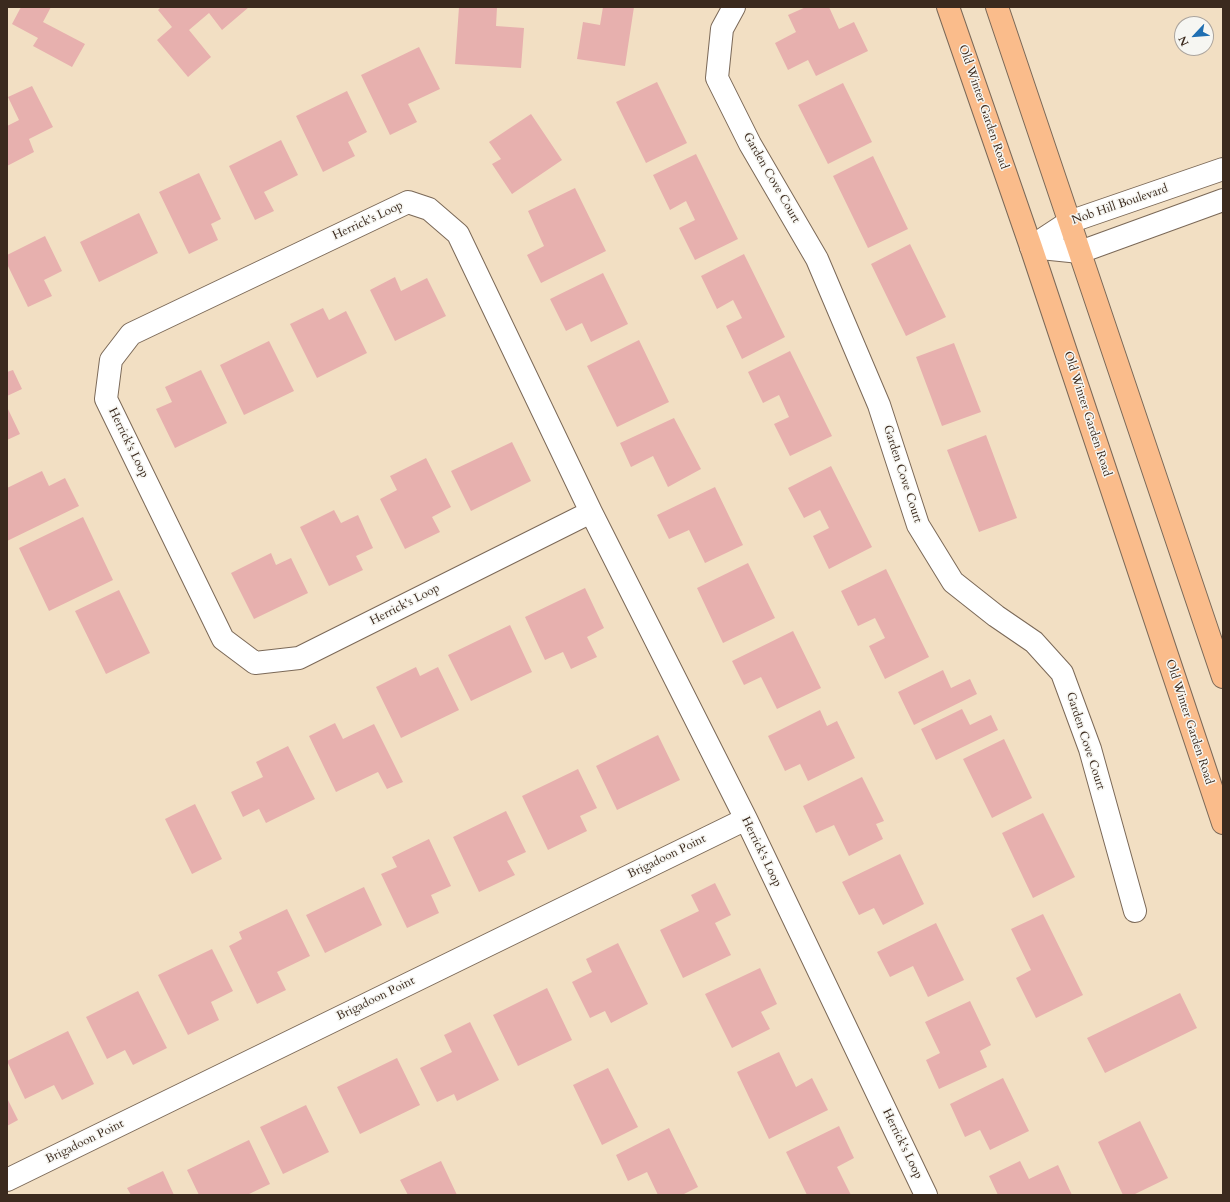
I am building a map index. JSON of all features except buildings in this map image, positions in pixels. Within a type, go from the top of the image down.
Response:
[{"type":"main road","name":"Old Winter Garden Road","points":[[948,7],[1031,247],[1223,823]]},
{"type":"main road","points":[[997,7],[1223,677]]},
{"type":"street","name":"Garden Cove Court","points":[[734,7],[722,29],[717,78],[750,144],[817,259],[879,405],[918,525],[953,582],[996,616],[1034,642],[1062,673],[1090,749],[1135,910]]},
{"type":"street","name":"Nob Hill Boulevard","points":[[1031,247],[1069,222],[1223,169]]},
{"type":"street","points":[[1031,247],[1080,252],[1223,200]]},
{"type":"street","name":"Herrick's Loop","points":[[592,512],[299,658],[255,663],[223,638],[106,399],[111,360],[131,334],[408,202],[429,209],[458,234],[592,512],[746,819],[926,1195]]},
{"type":"street","name":"Brigadoon Point","points":[[7,1180],[746,819]]}]
